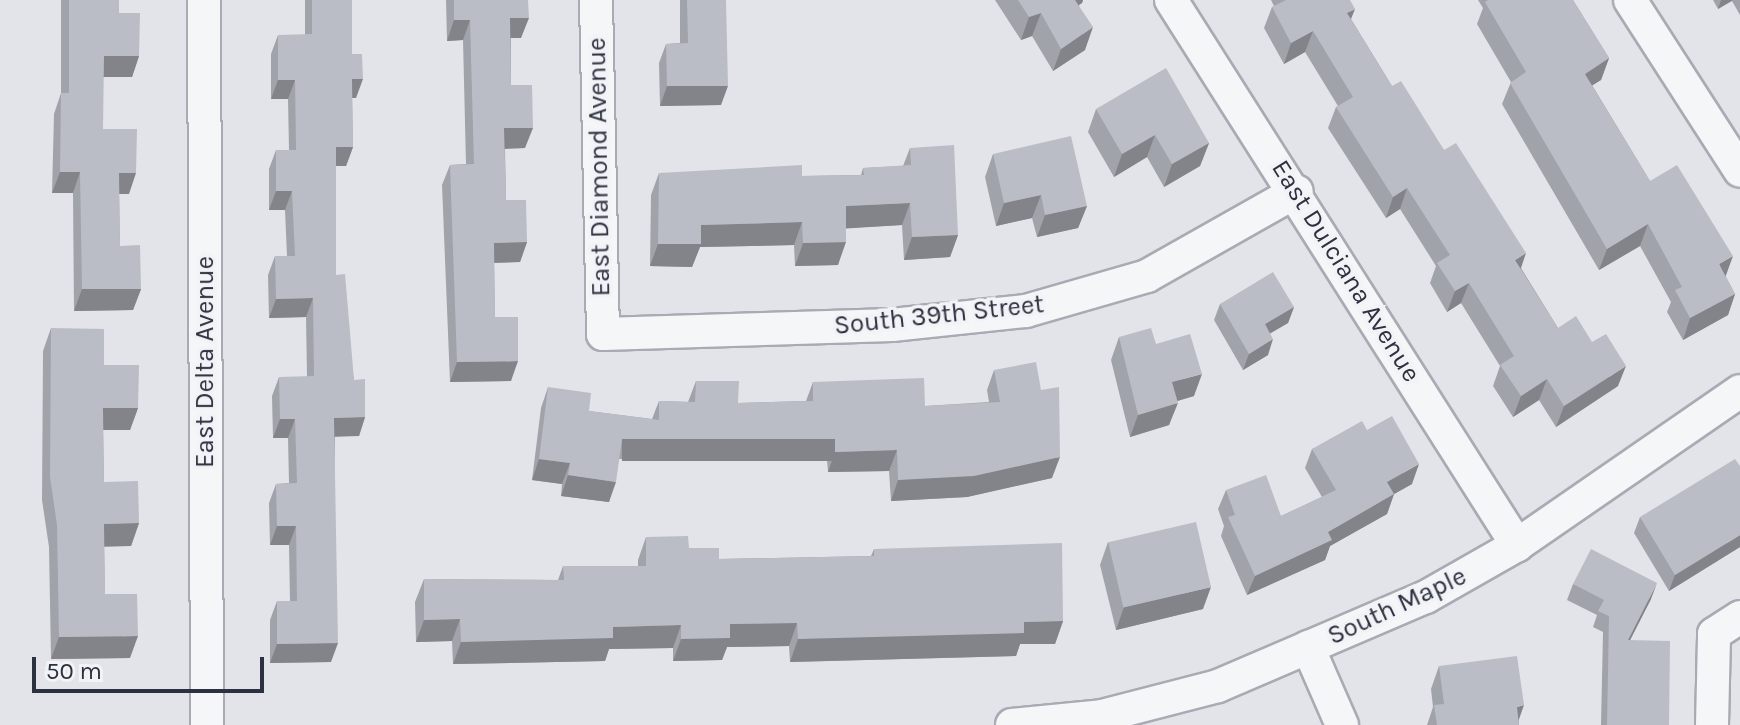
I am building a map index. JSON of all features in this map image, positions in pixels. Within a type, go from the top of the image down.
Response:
[{"type":"street","name":"East Delta Avenue","points":[[204,0],[207,725]]},
{"type":"street","name":"East Diamond Avenue","points":[[596,0],[603,334]]},
{"type":"street","name":"East Dulciana Avenue","points":[[1171,0],[1297,191],[1517,545]]},
{"type":"street","points":[[1630,0],[1740,171]]},
{"type":"street","name":"South 39th Street","points":[[603,334],[892,325],[1026,311],[1147,276],[1297,191]]},
{"type":"street","name":"South Maple","points":[[1012,725],[1102,716],[1218,686],[1426,597],[1517,545],[1740,391]]},
{"type":"street","points":[[1712,725],[1727,626]]},
{"type":"street","points":[[1308,647],[1342,725]]},
{"type":"building","points":[[69,0],[119,0],[119,13],[140,13],[139,56],[104,56],[103,129],[137,129],[136,173],[119,173],[120,246],[140,245],[141,289],[82,289],[80,172],[60,172],[61,93],[69,93]]},
{"type":"building","points":[[312,0],[352,0],[352,54],[362,54],[363,79],[352,79],[353,147],[336,147],[336,275],[345,274],[354,380],[365,379],[365,417],[334,418],[338,643],[277,644],[277,601],[297,601],[296,526],[277,526],[276,484],[297,483],[295,419],[280,419],[279,377],[314,376],[313,298],[276,299],[275,256],[295,256],[292,191],[276,191],[276,150],[296,150],[295,80],[278,80],[278,35],[312,34]]},
{"type":"building","points":[[454,0],[528,0],[529,18],[510,18],[511,85],[532,85],[533,128],[504,128],[506,200],[526,200],[527,242],[494,243],[495,317],[518,317],[518,361],[457,362],[450,165],[474,164],[470,20],[454,20]]},
{"type":"building","points":[[687,0],[726,0],[728,86],[667,86],[666,44],[688,43]]},
{"type":"building","points":[[1018,0],[1075,0],[1093,27],[1061,49],[1041,13],[1029,17]]},
{"type":"building","points":[[1286,0],[1350,0],[1355,9],[1347,13],[1392,86],[1401,81],[1444,150],[1456,143],[1526,253],[1515,260],[1558,328],[1576,316],[1592,342],[1606,334],[1626,366],[1564,406],[1547,379],[1521,396],[1500,365],[1514,356],[1469,283],[1455,291],[1437,263],[1450,255],[1407,188],[1393,197],[1336,107],[1353,97],[1313,31],[1291,43],[1272,7]]},
{"type":"building","points":[[1573,0],[1609,58],[1585,74],[1650,181],[1677,165],[1733,256],[1719,264],[1735,294],[1690,318],[1675,290],[1682,287],[1648,224],[1607,249],[1510,83],[1526,72],[1485,2]]},
{"type":"building","points":[[1166,68],[1209,143],[1172,164],[1155,135],[1122,154],[1096,109]]},
{"type":"building","points":[[1071,136],[1087,206],[1045,215],[1041,195],[1004,203],[993,154]]},
{"type":"building","points":[[954,145],[958,235],[912,237],[910,203],[846,206],[846,242],[803,243],[802,222],[701,225],[701,244],[658,244],[659,173],[802,165],[802,176],[864,175],[863,168],[911,165],[910,148]]},
{"type":"building","points":[[1273,272],[1294,307],[1265,324],[1273,339],[1249,354],[1220,304]]},
{"type":"building","points":[[51,328],[104,329],[104,365],[139,365],[138,408],[103,408],[104,482],[138,481],[139,523],[104,524],[105,594],[137,594],[138,636],[59,637],[57,525],[50,477]]},
{"type":"building","points":[[1151,328],[1156,344],[1190,334],[1202,374],[1172,382],[1178,403],[1138,415],[1119,337]]},
{"type":"building","points":[[1036,362],[1041,390],[1059,387],[1060,457],[974,476],[898,480],[897,450],[835,452],[835,439],[622,439],[616,482],[568,475],[570,463],[539,459],[548,387],[591,393],[589,411],[659,420],[659,401],[695,402],[696,381],[739,381],[738,403],[813,401],[813,382],[924,378],[925,406],[1000,402],[994,370]]},
{"type":"building","points":[[1392,416],[1419,464],[1387,482],[1394,494],[1328,532],[1332,540],[1255,576],[1228,517],[1235,515],[1226,490],[1266,475],[1281,516],[1336,490],[1312,449],[1362,421],[1367,430]]},
{"type":"building","points":[[1735,459],[1740,466],[1740,535],[1675,575],[1640,517]]},
{"type":"building","points":[[1196,522],[1211,587],[1123,608],[1108,542]]},
{"type":"building","points":[[688,536],[689,548],[719,548],[719,559],[874,556],[874,549],[1062,543],[1063,621],[1024,622],[1024,633],[798,639],[797,623],[730,624],[730,638],[681,639],[681,625],[613,627],[613,638],[461,642],[460,619],[424,620],[424,579],[564,580],[563,566],[646,566],[646,537]]},
{"type":"building","points":[[1591,549],[1657,583],[1628,640],[1670,641],[1669,725],[1607,725],[1609,616],[1598,611],[1604,600],[1573,584]]},
{"type":"building","points":[[1517,656],[1524,705],[1517,707],[1519,725],[1437,725],[1434,705],[1444,704],[1439,666]]}]
